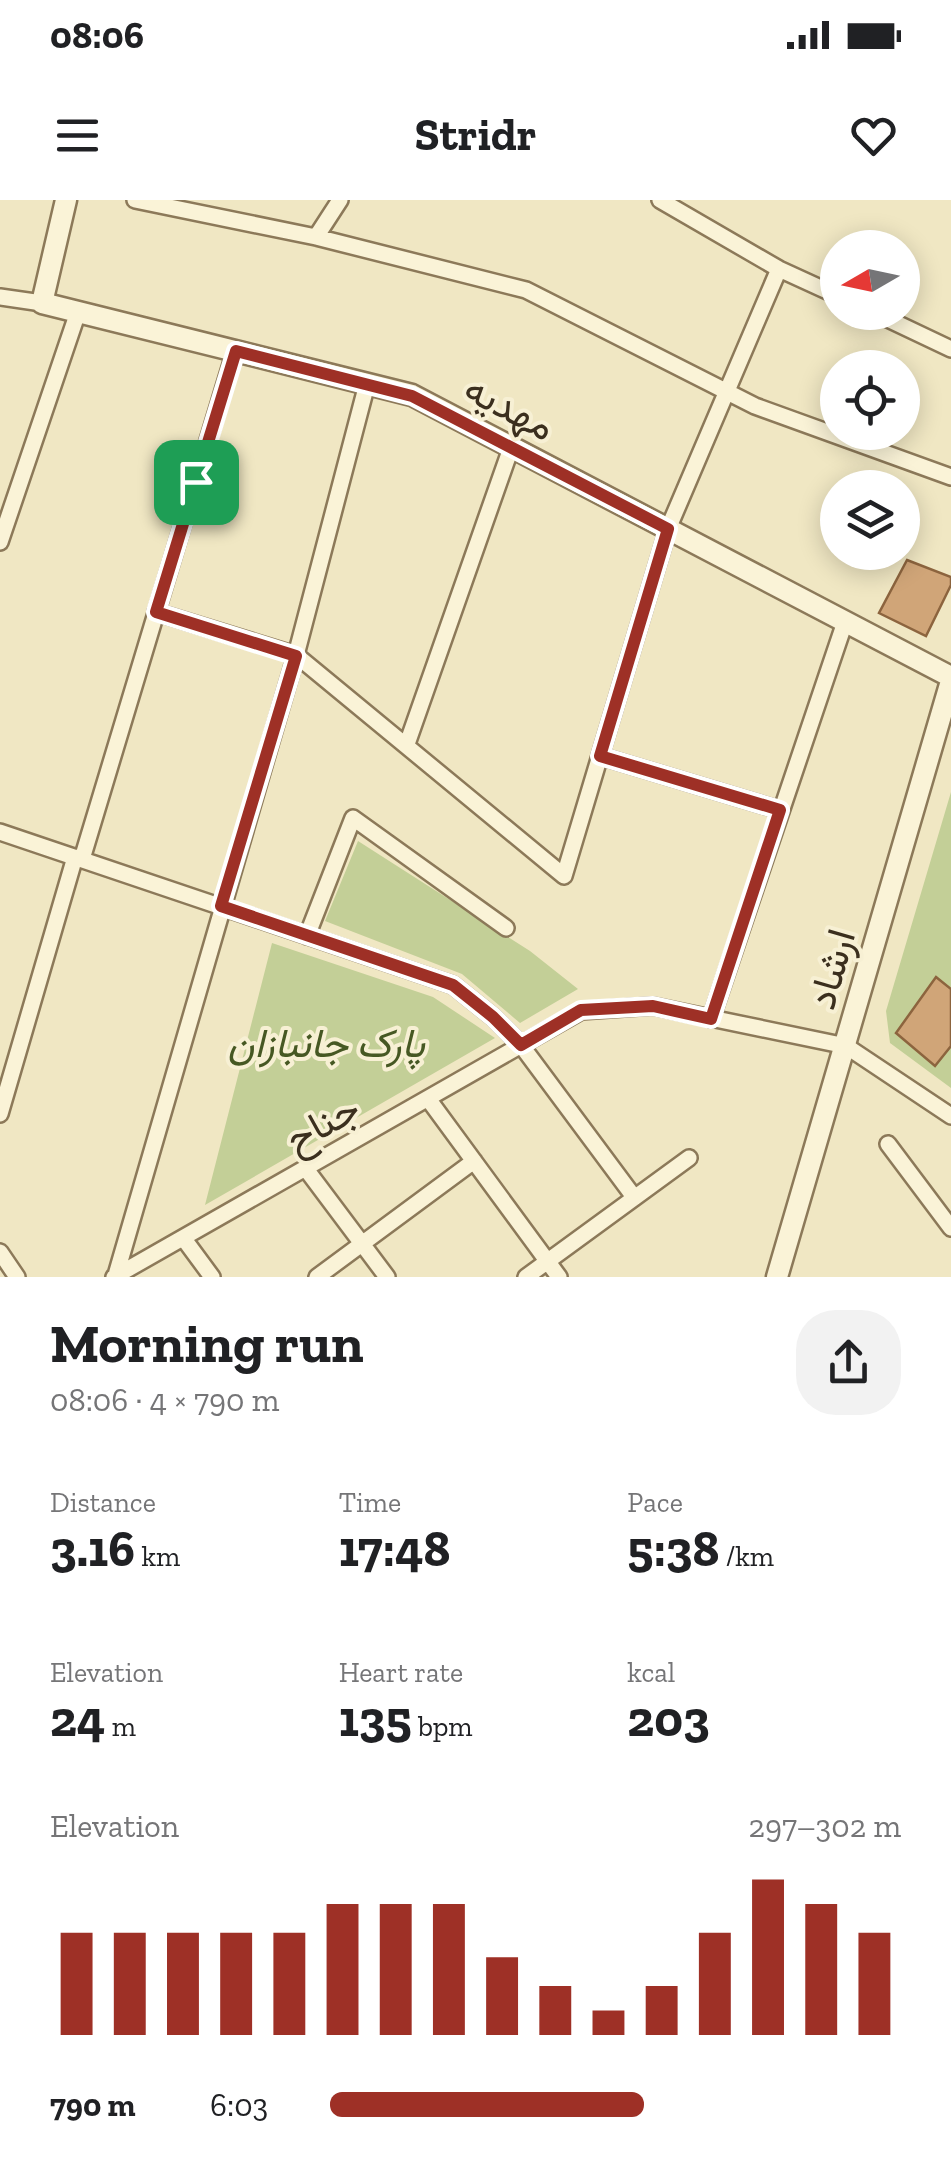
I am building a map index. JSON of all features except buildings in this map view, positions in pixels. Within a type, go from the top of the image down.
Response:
[{"type":"street","points":[[42,302],[66,200]]},
{"type":"street","points":[[135,200],[316,238],[526,290],[755,406],[951,477]]},
{"type":"street","points":[[316,238],[340,200]]},
{"type":"street","points":[[660,200],[820,287]]},
{"type":"street","points":[[156,612],[296,656],[564,876],[668,529],[779,268]]},
{"type":"street","name":"مهدیه","points":[[0,296],[42,302],[412,396],[951,679]]},
{"type":"street","points":[[0,542],[78,312]]},
{"type":"street","points":[[911,330],[951,349]]},
{"type":"street","points":[[0,1114],[236,351]]},
{"type":"street","points":[[115,1276],[296,656],[368,384]]},
{"type":"street","points":[[407,744],[511,448]]},
{"type":"street","points":[[711,1019],[845,622]]},
{"type":"street","name":"ارشاد","points":[[777,1277],[951,679]]},
{"type":"street","points":[[600,756],[780,810]]},
{"type":"street","points":[[308,936],[353,818],[506,928]]},
{"type":"street","points":[[0,832],[453,985],[521,1045],[634,1196]]},
{"type":"street","name":"جناح","points":[[115,1276],[581,1010],[653,1006],[846,1046],[951,1116]]},
{"type":"street","points":[[428,1100],[560,1277]]},
{"type":"street","points":[[888,1144],[951,1228]]},
{"type":"street","points":[[526,1277],[688,1158]]},
{"type":"street","points":[[318,1277],[474,1161]]},
{"type":"street","points":[[306,1169],[388,1277]]},
{"type":"street","points":[[184,1238],[212,1277]]},
{"type":"street","points":[[0,1252],[18,1277]]},
{"type":"green space","points":[[951,792],[951,1088],[890,1043],[886,1011]]},
{"type":"green space","points":[[358,841],[530,951],[578,989],[520,1023],[462,974],[325,921]]},
{"type":"green space","name":"پارک جانبازان","points":[[272,943],[433,997],[495,1038],[205,1205]]},
{"type":"route","points":[[236,351],[412,396],[668,529],[600,756],[780,810],[711,1019],[653,1006],[581,1010],[521,1045],[453,985],[221,906],[296,656],[156,612],[196,482],[236,351]]}]
